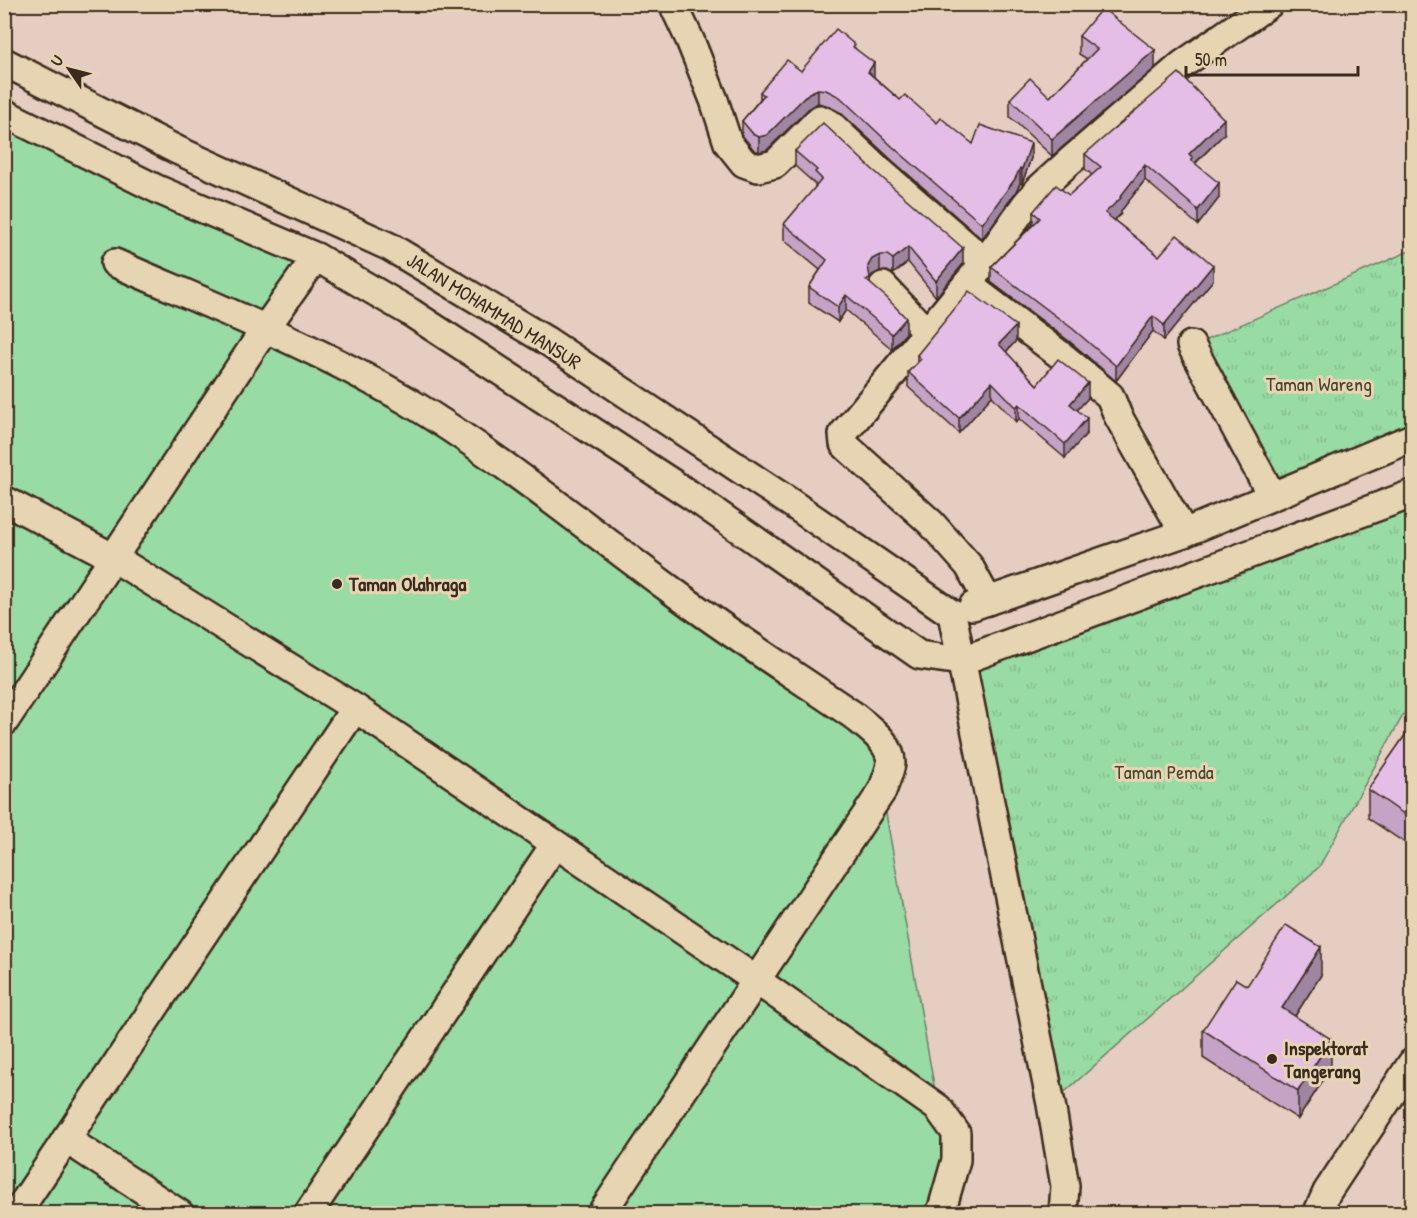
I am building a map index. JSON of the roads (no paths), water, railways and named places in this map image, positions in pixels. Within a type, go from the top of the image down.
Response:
[{"type":"street","points":[[673,4],[710,90],[728,142],[744,163],[758,168],[775,164],[820,119],[830,123],[882,174],[985,262]]},
{"type":"street","points":[[988,601],[969,566],[931,523],[848,448],[843,439],[846,430],[985,262],[1026,204],[1070,160],[1183,64],[1269,4]]},
{"type":"street","name":"JALAN MOHAMMAD MANSUR","points":[[4,62],[177,150],[399,252],[556,348],[791,503],[952,614]]},
{"type":"street","points":[[4,113],[159,190],[316,257],[410,312],[692,496],[919,655],[961,661],[1413,494]]},
{"type":"street","points":[[4,722],[265,329],[316,257]]},
{"type":"street","points":[[116,263],[265,329],[375,383],[477,447],[673,592],[854,716],[877,735],[889,750],[891,765],[882,791],[601,1214]]},
{"type":"street","points":[[967,284],[1110,396],[1118,416],[1184,533]]},
{"type":"street","points":[[883,286],[927,333]]},
{"type":"street","points":[[1191,345],[1272,496]]},
{"type":"street","points":[[1063,1214],[1065,1186],[1051,1104],[952,614],[1184,533],[1413,438]]},
{"type":"street","points":[[4,500],[114,558],[355,708],[756,980],[938,1108],[956,1133],[956,1160],[939,1214]]},
{"type":"street","points":[[16,1214],[355,708]]},
{"type":"street","points":[[308,1214],[555,844]]},
{"type":"street","points":[[1317,1214],[1327,1192],[1413,1063]]},
{"type":"street","points":[[66,1139],[180,1214]]},
{"type":"place","name":"Taman Olahraga","points":[[337,584]]},
{"type":"place","name":"Inspektorat Tangerang","points":[[1272,1059]]},
{"type":"park label","name":"Taman Wareng","points":[[1319,384]]},
{"type":"park label","name":"Taman Pemda","points":[[1164,772]]}]
